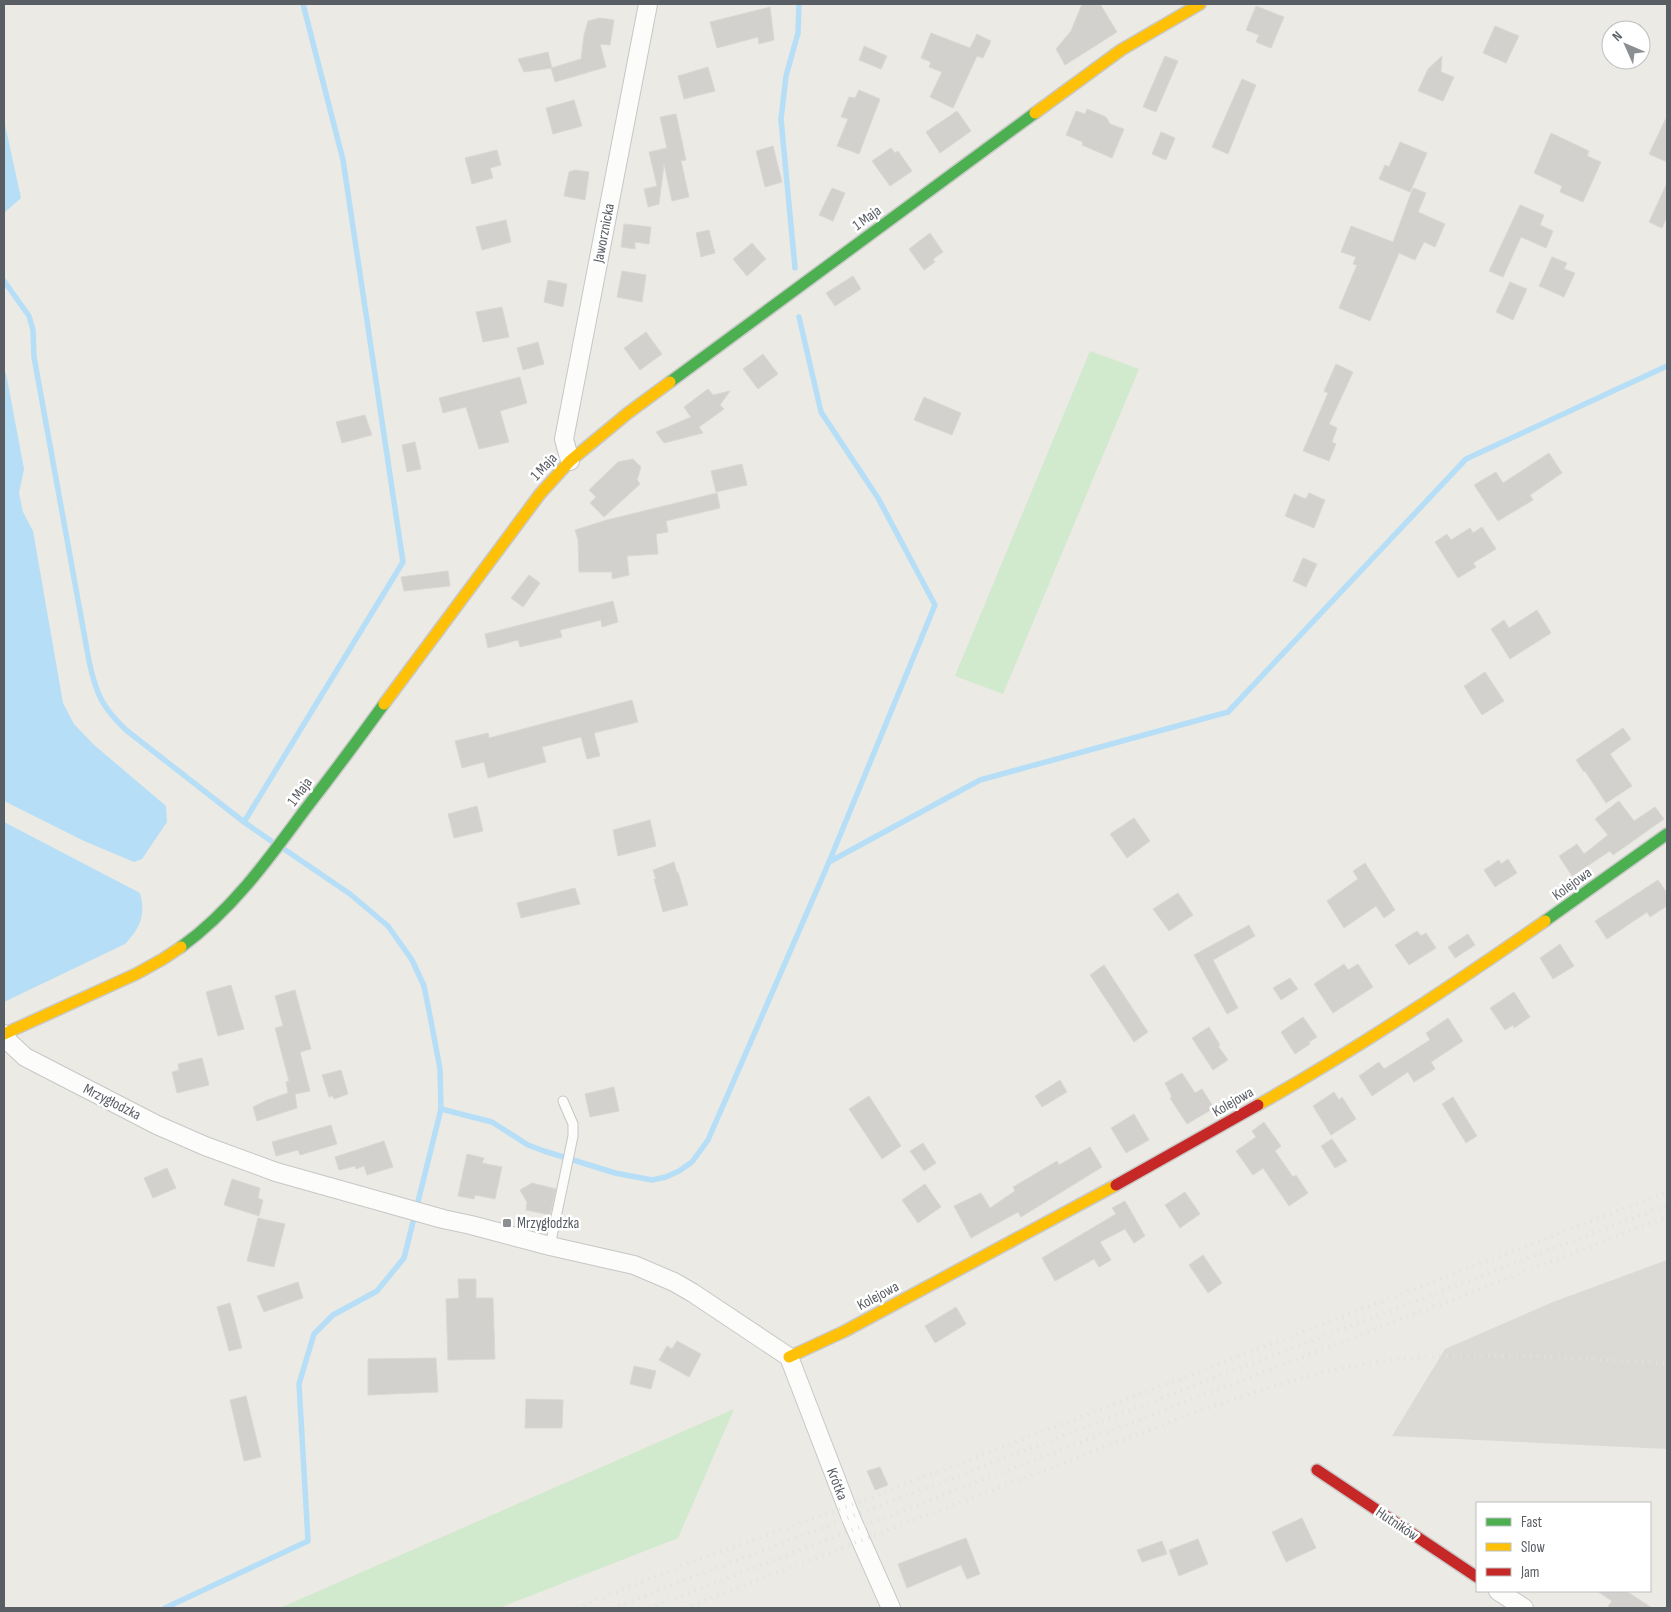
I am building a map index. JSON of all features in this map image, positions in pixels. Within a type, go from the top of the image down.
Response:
[{"type":"street","name":"Jaworznicka","points":[[570,461],[564,439],[648,4]]},
{"type":"street","name":"1 Maja","points":[[4,1034],[107,987],[169,955],[235,900],[296,824],[540,494],[570,461],[634,409],[1121,50],[1200,4]]},
{"type":"street","name":"Kolejowa","points":[[789,1357],[844,1331],[1178,1151],[1324,1066],[1428,1000],[1542,923],[1667,834]]},
{"type":"street","name":"Mrzygłodzka","points":[[4,1034],[9,1042],[25,1057],[157,1125],[197,1143],[276,1172],[400,1208],[634,1265],[674,1282],[693,1293],[789,1357]]},
{"type":"street","name":"Krótka","points":[[789,1357],[846,1507],[891,1608]]},
{"type":"street","name":"Hutników","points":[[1318,1470],[1476,1576]]},
{"type":"street","points":[[1500,1592],[1524,1608]]},
{"type":"lane","points":[[550,1246],[573,1136],[573,1124],[563,1101]]},
{"type":"shaded area","points":[[1667,1260],[1667,1449],[1392,1436],[1445,1349],[1553,1302]]},
{"type":"green space","points":[[1090,351],[1139,369],[1003,694],[955,676]]},
{"type":"green space","points":[[734,1409],[678,1538],[499,1608],[280,1608]]},
{"type":"water","points":[[4,120],[21,198],[4,213]]},
{"type":"water","points":[[4,372],[6,373],[24,469],[19,493],[23,512],[33,531],[63,703],[74,724],[93,744],[166,806],[167,822],[142,859],[134,862],[84,841],[4,801]]},
{"type":"water","points":[[4,822],[140,893],[142,915],[138,927],[125,944],[4,1002]]},
{"type":"building","points":[[1082,4],[1100,4],[1117,32],[1065,65],[1056,49],[1071,31]]},
{"type":"building","points":[[1256,6],[1284,17],[1271,48],[1256,42],[1259,35],[1246,30]]},
{"type":"building","points":[[770,7],[774,40],[759,44],[758,37],[717,48],[710,22]]},
{"type":"building","points":[[600,18],[614,20],[610,45],[600,44],[606,67],[555,82],[551,68],[581,59],[588,21]]},
{"type":"building","points":[[1495,26],[1519,36],[1506,63],[1483,53]]},
{"type":"building","points":[[931,33],[970,48],[977,34],[991,41],[983,58],[977,56],[953,108],[930,97],[942,72],[929,67],[931,62],[921,58]]},
{"type":"building","points":[[864,46],[887,56],[881,69],[859,60]]},
{"type":"building","points":[[548,52],[552,68],[524,72],[518,59]]},
{"type":"building","points":[[1165,56],[1178,61],[1156,112],[1143,107]]},
{"type":"building","points":[[1442,56],[1441,72],[1454,77],[1443,101],[1418,91],[1428,69]]},
{"type":"building","points":[[708,67],[715,91],[684,99],[678,76]]},
{"type":"building","points":[[1242,79],[1256,85],[1228,154],[1212,147]]},
{"type":"building","points":[[859,90],[880,99],[859,154],[837,146],[848,119],[841,117],[849,97],[855,98]]},
{"type":"building","points":[[574,100],[582,126],[553,134],[546,108]]},
{"type":"building","points":[[1087,109],[1106,117],[1110,124],[1124,129],[1112,158],[1082,145],[1083,142],[1066,135],[1076,111],[1085,114]]},
{"type":"building","points":[[957,111],[971,131],[940,153],[926,132]]},
{"type":"building","points":[[676,114],[686,160],[681,161],[689,197],[672,201],[664,164],[659,204],[648,207],[644,189],[657,186],[649,152],[667,148],[660,117]]},
{"type":"building","points":[[1667,116],[1667,162],[1649,154]]},
{"type":"building","points":[[1161,132],[1175,138],[1166,160],[1152,154]]},
{"type":"building","points":[[1551,133],[1589,151],[1587,156],[1601,162],[1583,202],[1560,192],[1562,186],[1534,173]]},
{"type":"building","points":[[1400,142],[1427,153],[1410,192],[1379,179],[1385,165],[1389,167]]},
{"type":"building","points":[[773,146],[782,182],[765,187],[756,151]]},
{"type":"building","points":[[891,148],[895,153],[898,151],[912,171],[890,186],[872,161]]},
{"type":"building","points":[[497,150],[501,165],[490,168],[493,178],[472,184],[465,158]]},
{"type":"building","points":[[575,170],[589,172],[585,200],[564,196],[569,172]]},
{"type":"building","points":[[1667,183],[1667,217],[1662,228],[1649,222]]},
{"type":"building","points":[[832,188],[845,193],[833,221],[819,215]]},
{"type":"building","points":[[1413,188],[1426,193],[1418,212],[1445,224],[1435,247],[1424,242],[1415,260],[1399,253],[1370,321],[1339,308],[1357,265],[1353,264],[1356,257],[1341,252],[1351,226],[1393,242]]},
{"type":"building","points":[[1520,205],[1544,215],[1540,225],[1553,231],[1546,248],[1521,237],[1503,277],[1489,271]]},
{"type":"building","points":[[506,220],[511,242],[482,250],[476,227]]},
{"type":"building","points":[[624,224],[651,227],[649,244],[635,242],[635,249],[621,247]]},
{"type":"building","points":[[709,230],[715,253],[701,257],[696,233]]},
{"type":"building","points":[[930,233],[943,252],[933,259],[935,262],[924,270],[909,249]]},
{"type":"building","points":[[752,243],[766,259],[747,276],[733,259]]},
{"type":"building","points":[[1552,257],[1567,263],[1564,269],[1575,273],[1564,297],[1539,286]]},
{"type":"building","points":[[622,271],[646,275],[642,302],[617,297]]},
{"type":"building","points":[[853,276],[861,289],[835,306],[826,293]]},
{"type":"building","points":[[548,280],[567,284],[563,307],[544,302]]},
{"type":"building","points":[[1510,282],[1527,289],[1513,320],[1496,312]]},
{"type":"building","points":[[502,307],[509,337],[483,342],[476,312]]},
{"type":"building","points":[[646,332],[662,354],[640,370],[624,348]]},
{"type":"building","points":[[538,342],[544,364],[523,370],[517,348]]},
{"type":"building","points":[[763,354],[778,374],[758,389],[743,369]]},
{"type":"building","points":[[1336,364],[1353,372],[1329,424],[1337,428],[1332,442],[1336,444],[1329,461],[1303,451],[1328,393],[1324,391]]},
{"type":"building","points":[[520,377],[527,403],[500,411],[509,442],[479,449],[466,407],[443,413],[439,398]]},
{"type":"building","points":[[708,389],[713,395],[730,391],[720,405],[724,409],[699,427],[703,433],[664,443],[656,432],[691,417],[684,407]]},
{"type":"building","points":[[924,397],[961,413],[952,435],[914,420]]},
{"type":"building","points":[[365,415],[372,435],[342,443],[336,422]]},
{"type":"building","points":[[415,442],[421,469],[407,472],[402,445]]},
{"type":"building","points":[[1549,453],[1562,473],[1530,495],[1533,500],[1498,521],[1474,485],[1496,472],[1503,483]]},
{"type":"building","points":[[633,459],[641,467],[637,480],[640,484],[604,517],[590,503],[596,497],[589,490],[618,462]]},
{"type":"building","points":[[742,464],[747,485],[716,492],[711,471]]},
{"type":"building","points":[[717,493],[720,508],[666,521],[668,532],[656,534],[658,554],[627,556],[629,575],[612,579],[612,572],[579,572],[578,540],[575,530],[607,520]]},
{"type":"building","points":[[1309,493],[1325,500],[1314,528],[1285,516],[1294,494],[1306,499]]},
{"type":"building","points":[[1482,527],[1496,549],[1473,563],[1476,567],[1458,578],[1435,542],[1447,534],[1451,540],[1470,528],[1473,533]]},
{"type":"building","points":[[1303,558],[1317,564],[1306,587],[1293,581]]},
{"type":"building","points":[[448,571],[450,586],[404,591],[401,577]]},
{"type":"building","points":[[529,575],[540,583],[523,607],[511,598]]},
{"type":"building","points":[[613,601],[618,622],[602,627],[601,620],[560,630],[562,637],[520,647],[518,640],[488,648],[485,634]]},
{"type":"building","points":[[1537,610],[1551,633],[1510,659],[1491,629],[1504,620],[1509,628]]},
{"type":"building","points":[[1485,672],[1504,701],[1482,715],[1464,686]]},
{"type":"building","points":[[632,700],[638,722],[594,733],[600,756],[587,759],[581,737],[542,747],[546,762],[488,778],[484,762],[462,768],[455,741],[488,733],[489,738]]},
{"type":"building","points":[[1623,728],[1631,739],[1610,754],[1632,786],[1606,803],[1576,760]]},
{"type":"building","points":[[1619,801],[1634,821],[1655,807],[1664,819],[1613,855],[1610,851],[1572,876],[1559,856],[1577,844],[1584,854],[1608,835],[1595,819]]},
{"type":"building","points":[[477,806],[483,831],[454,838],[448,814]]},
{"type":"building","points":[[1134,818],[1150,841],[1127,858],[1110,834]]},
{"type":"building","points":[[650,820],[656,846],[618,856],[613,830]]},
{"type":"building","points":[[1508,859],[1517,873],[1495,887],[1484,870],[1499,860],[1501,864]]},
{"type":"building","points":[[674,862],[688,905],[663,912],[653,870]]},
{"type":"building","points":[[1365,863],[1395,910],[1384,918],[1376,906],[1344,928],[1327,901],[1358,879],[1353,871]]},
{"type":"building","points":[[1658,880],[1667,893],[1667,906],[1650,917],[1647,912],[1607,939],[1595,921]]},
{"type":"building","points":[[575,888],[580,904],[521,918],[517,903]]},
{"type":"building","points":[[1178,893],[1193,915],[1169,931],[1153,909]]},
{"type":"building","points":[[1249,925],[1255,936],[1213,960],[1238,1008],[1227,1014],[1194,955]]},
{"type":"building","points":[[1417,931],[1421,936],[1426,933],[1436,948],[1409,965],[1395,945]]},
{"type":"building","points":[[1468,934],[1475,945],[1455,958],[1448,947]]},
{"type":"building","points":[[1560,944],[1574,966],[1553,979],[1540,958]]},
{"type":"building","points":[[1344,964],[1348,970],[1358,964],[1373,987],[1333,1013],[1314,984]]},
{"type":"building","points":[[1104,965],[1148,1032],[1134,1042],[1090,975]]},
{"type":"building","points":[[1290,978],[1298,989],[1281,1000],[1273,988]]},
{"type":"building","points":[[231,985],[244,1029],[218,1036],[206,992]]},
{"type":"building","points":[[295,990],[311,1049],[300,1052],[310,1091],[295,1094],[297,1108],[257,1121],[253,1107],[288,1093],[286,1082],[289,1081],[275,1028],[283,1026],[275,996]]},
{"type":"building","points":[[1514,992],[1530,1017],[1514,1028],[1513,1025],[1505,1030],[1490,1008]]},
{"type":"building","points":[[1303,1017],[1317,1037],[1295,1054],[1281,1032]]},
{"type":"building","points":[[1448,1018],[1463,1041],[1431,1062],[1435,1069],[1414,1082],[1408,1072],[1372,1096],[1359,1076],[1379,1062],[1384,1069],[1430,1040],[1426,1033]]},
{"type":"building","points":[[1209,1027],[1220,1045],[1218,1046],[1228,1060],[1213,1070],[1192,1038]]},
{"type":"building","points":[[202,1058],[209,1085],[177,1093],[172,1072],[179,1070],[178,1064]]},
{"type":"building","points":[[341,1070],[348,1094],[334,1099],[333,1096],[329,1097],[322,1075]]},
{"type":"building","points":[[1182,1073],[1195,1093],[1202,1089],[1214,1108],[1187,1124],[1170,1098],[1172,1097],[1165,1083]]},
{"type":"building","points":[[1060,1080],[1067,1092],[1042,1107],[1035,1096]]},
{"type":"building","points":[[614,1087],[619,1111],[590,1117],[585,1094]]},
{"type":"building","points":[[1334,1092],[1339,1100],[1342,1097],[1356,1119],[1331,1135],[1313,1106]]},
{"type":"building","points":[[869,1096],[901,1146],[882,1159],[849,1109]]},
{"type":"building","points":[[1453,1097],[1477,1136],[1466,1143],[1442,1104]]},
{"type":"building","points":[[1134,1114],[1149,1140],[1126,1153],[1111,1128]]},
{"type":"building","points":[[1264,1122],[1281,1146],[1275,1151],[1293,1177],[1296,1175],[1308,1193],[1289,1206],[1263,1168],[1253,1175],[1236,1151],[1256,1137],[1252,1131]]},
{"type":"building","points":[[331,1125],[337,1144],[300,1155],[298,1150],[276,1156],[272,1142]]},
{"type":"building","points":[[1332,1139],[1347,1161],[1335,1168],[1321,1146]]},
{"type":"building","points":[[384,1141],[393,1167],[367,1175],[364,1166],[356,1169],[355,1166],[339,1170],[335,1157]]},
{"type":"building","points":[[923,1143],[936,1163],[924,1171],[910,1151]]},
{"type":"building","points":[[1090,1147],[1102,1167],[1021,1217],[1018,1212],[971,1238],[954,1206],[981,1193],[990,1208],[1015,1191],[1013,1187],[1057,1161],[1059,1165]]},
{"type":"building","points":[[467,1154],[484,1158],[482,1163],[502,1167],[495,1199],[475,1195],[474,1199],[458,1196]]},
{"type":"building","points":[[167,1168],[176,1188],[153,1198],[144,1178]]},
{"type":"building","points":[[232,1179],[260,1188],[258,1198],[263,1200],[259,1216],[224,1205]]},
{"type":"building","points":[[532,1183],[556,1189],[550,1215],[526,1210],[527,1202],[520,1190]]},
{"type":"building","points":[[925,1184],[941,1207],[918,1223],[902,1200]]},
{"type":"building","points":[[1185,1192],[1200,1214],[1180,1228],[1165,1205]]},
{"type":"building","points":[[1125,1201],[1145,1236],[1134,1243],[1125,1229],[1100,1242],[1111,1260],[1099,1267],[1094,1259],[1055,1281],[1042,1258],[1116,1214],[1112,1208]]},
{"type":"building","points":[[258,1218],[285,1224],[274,1267],[247,1261]]},
{"type":"building","points":[[1203,1255],[1222,1283],[1208,1293],[1189,1265]]},
{"type":"building","points":[[458,1279],[476,1279],[476,1298],[493,1298],[495,1359],[448,1360],[446,1299],[459,1298]]},
{"type":"building","points":[[298,1282],[303,1298],[264,1312],[257,1296]]},
{"type":"building","points":[[230,1303],[242,1348],[229,1351],[217,1307]]},
{"type":"building","points":[[956,1307],[966,1324],[935,1343],[925,1326]]},
{"type":"building","points":[[677,1341],[701,1354],[689,1377],[659,1360],[667,1346],[672,1349]]},
{"type":"building","points":[[436,1358],[438,1392],[368,1395],[368,1359]]},
{"type":"building","points":[[634,1366],[656,1371],[651,1389],[630,1384]]},
{"type":"building","points":[[246,1396],[261,1457],[244,1461],[230,1400]]},
{"type":"building","points":[[526,1399],[563,1400],[562,1428],[525,1428]]},
{"type":"building","points":[[880,1467],[888,1485],[875,1490],[867,1471]]},
{"type":"building","points":[[1302,1518],[1316,1548],[1286,1562],[1272,1532]]},
{"type":"building","points":[[966,1538],[980,1574],[967,1579],[961,1565],[907,1588],[898,1564]]},
{"type":"building","points":[[1198,1539],[1208,1564],[1179,1576],[1169,1550]]},
{"type":"building","points":[[1162,1541],[1167,1554],[1142,1562],[1137,1550]]},
{"type":"building","points":[[1598,1592],[1628,1592],[1652,1608],[1607,1608],[1612,1601]]},
{"type":"waterway","points":[[244,822],[403,562],[343,160],[303,4]]},
{"type":"waterway","points":[[795,268],[781,119],[786,76],[798,33],[799,4]]},
{"type":"waterway","points":[[4,281],[29,316],[33,330],[34,357],[89,661],[97,691],[111,714],[126,730],[244,822],[274,843]]},
{"type":"waterway","points":[[441,1109],[492,1122],[528,1145],[544,1151],[615,1173],[652,1180],[666,1177],[692,1162],[708,1140],[829,862],[935,605],[878,498],[821,412],[799,317]]},
{"type":"waterway","points":[[829,862],[980,780],[1228,712],[1466,459],[1667,366]]},
{"type":"waterway","points":[[165,1608],[308,1541],[299,1384],[314,1334],[333,1315],[377,1291],[404,1258],[441,1109],[440,1069],[431,1021],[424,986],[412,960],[388,926],[350,894],[284,849]]},
{"type":"railway","points":[[577,1608],[686,1564],[846,1507],[1667,1192]]},
{"type":"railway","points":[[612,1608],[1667,1205]]},
{"type":"railway","points":[[649,1608],[1667,1217]]},
{"type":"railway","points":[[685,1608],[1196,1412],[1270,1387],[1321,1373],[1398,1359],[1465,1355],[1532,1356],[1667,1363]]},
{"type":"traffic: fast","points":[[670,382],[1035,113]]},
{"type":"traffic: fast","points":[[181,947],[199,933],[248,884],[384,704]]},
{"type":"traffic: fast","points":[[1545,921],[1667,834]]},
{"type":"traffic: slow","points":[[1035,113],[1121,50],[1200,4]]},
{"type":"traffic: slow","points":[[384,704],[540,494],[570,461],[628,413],[670,382]]},
{"type":"traffic: slow","points":[[1258,1105],[1332,1062],[1404,1016],[1545,921]]},
{"type":"traffic: slow","points":[[4,1034],[136,974],[181,947]]},
{"type":"traffic: slow","points":[[789,1357],[845,1331],[1116,1185]]},
{"type":"traffic: jam","points":[[1116,1185],[1258,1105]]},
{"type":"traffic: jam","points":[[1317,1470],[1476,1576]]},
{"type":"place","name":"Mrzygłodzka","points":[[507,1223]]}]
